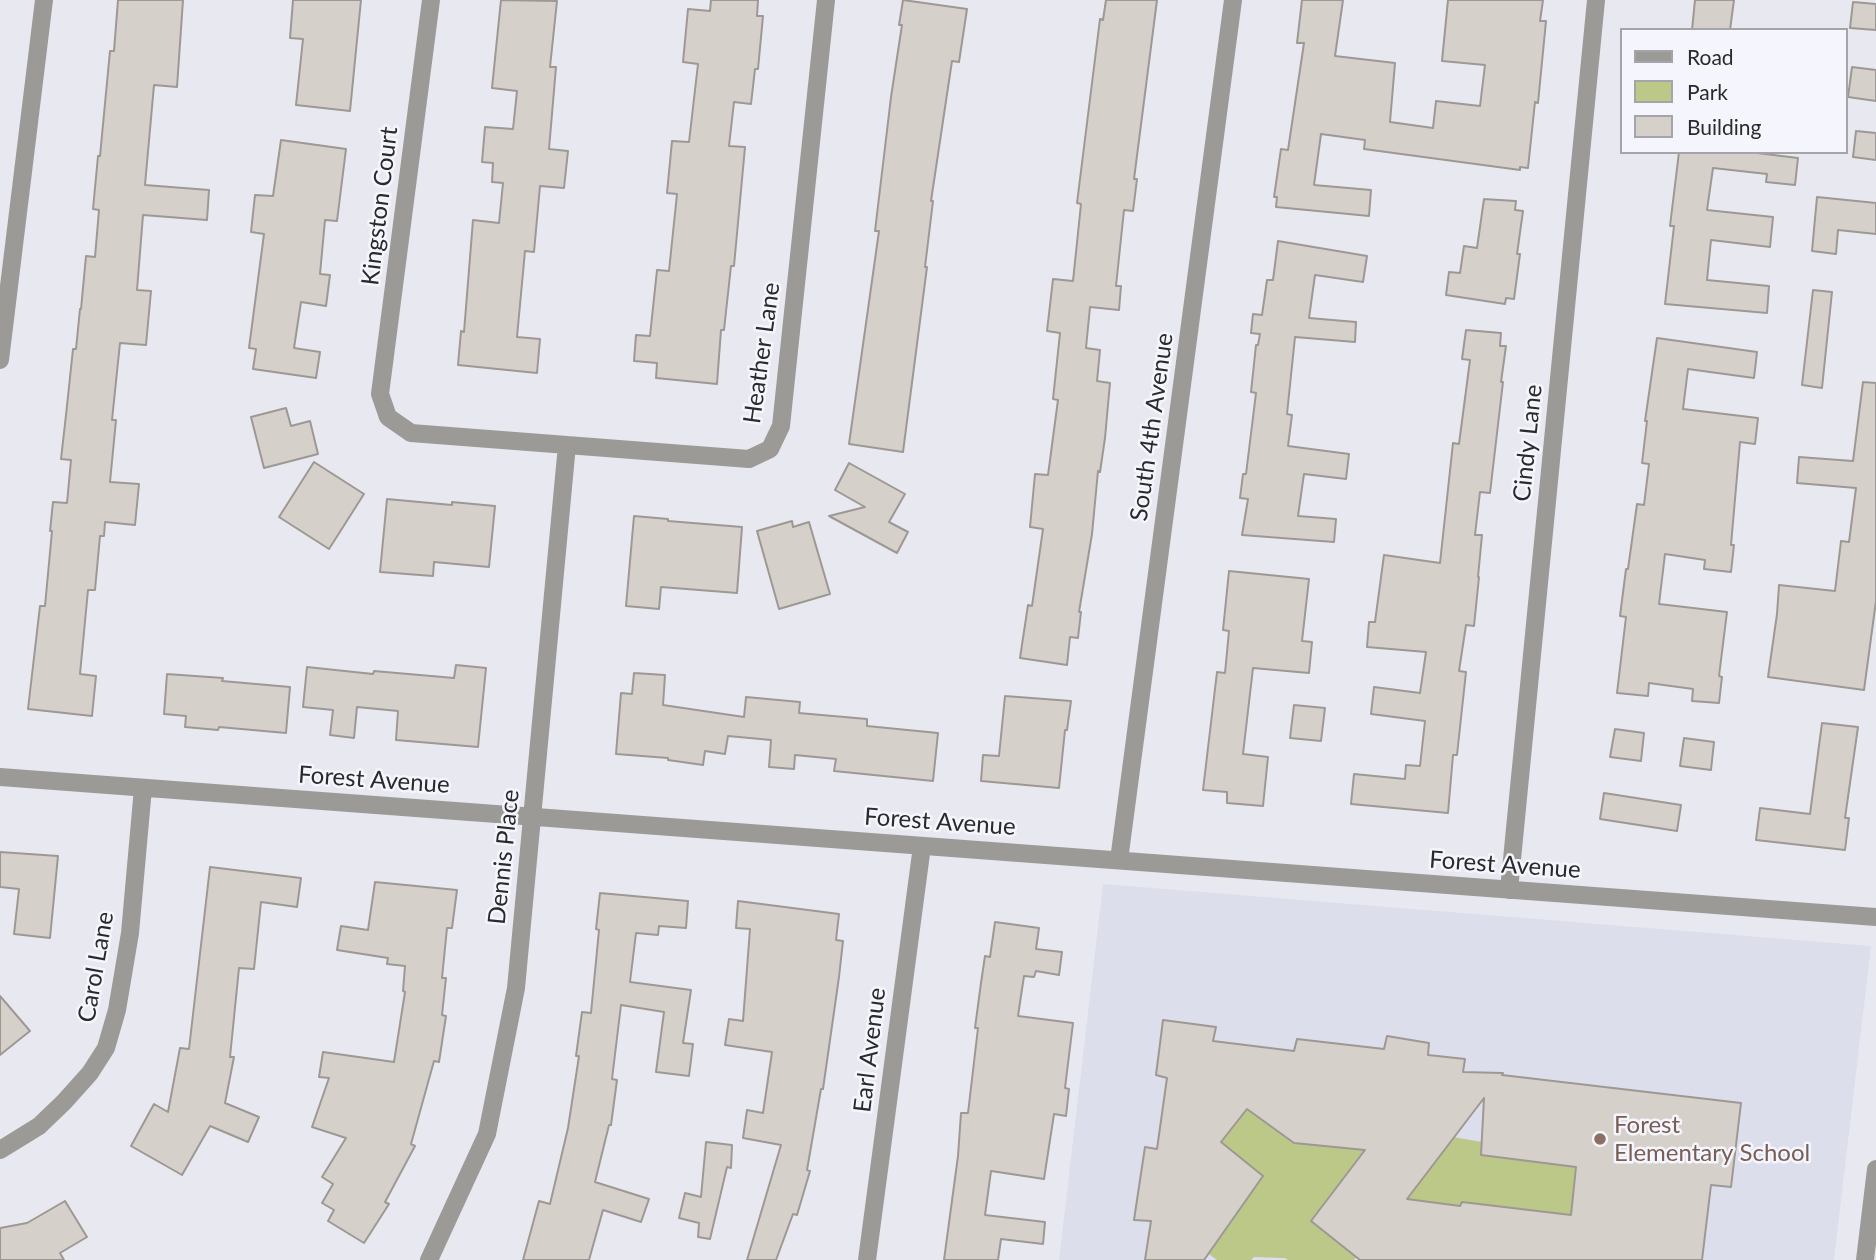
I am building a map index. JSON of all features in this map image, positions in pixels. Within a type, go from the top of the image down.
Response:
[{"type":"street","points":[[0,360],[5,287],[44,0]]},
{"type":"street","name":"Kingston Court","points":[[388,416],[380,394],[431,0]]},
{"type":"street","name":"Heather Lane","points":[[388,416],[411,433],[748,459],[770,449],[781,426],[826,0]]},
{"type":"street","name":"South 4th Avenue","points":[[1119,860],[1233,0]]},
{"type":"street","name":"Cindy Lane","points":[[1509,890],[1596,0]]},
{"type":"street","name":"Dennis Place","points":[[429,1260],[487,1134],[516,988],[567,445]]},
{"type":"street","name":"Forest Avenue","points":[[0,777],[1876,917]]},
{"type":"street","name":"Carol Lane","points":[[0,1150],[39,1126],[64,1102],[90,1073],[106,1048],[117,1010],[130,933],[143,788]]},
{"type":"street","name":"Earl Avenue","points":[[867,1260],[922,846]]},
{"type":"street","points":[[1865,1260],[1876,1168]]},
{"type":"shaded area","points":[[1103,884],[1871,946],[1834,1260],[1059,1260]]},
{"type":"green space","points":[[1247,1109],[1294,1143],[1322,1146],[1337,1124],[1367,1147],[1312,1221],[1356,1257],[1354,1260],[1254,1257],[1251,1260],[1217,1260],[1209,1254],[1263,1176],[1221,1142]]},
{"type":"green space","points":[[1447,1136],[1482,1142],[1576,1167],[1571,1215],[1462,1202],[1460,1206],[1407,1199],[1446,1148]]},
{"type":"building","points":[[118,0],[183,0],[177,87],[154,85],[145,185],[209,190],[207,220],[143,215],[137,290],[151,291],[146,345],[120,343],[112,420],[116,420],[110,482],[139,484],[135,525],[105,522],[104,536],[100,536],[95,590],[88,590],[80,674],[96,676],[92,716],[28,709],[40,606],[45,606],[53,502],[67,503],[71,460],[61,459],[86,256],[95,257],[99,210],[93,209]]},
{"type":"building","points":[[293,0],[361,0],[350,111],[296,105],[303,39],[290,38]]},
{"type":"building","points":[[501,0],[557,1],[550,67],[556,67],[549,149],[568,151],[564,188],[540,186],[534,252],[525,251],[517,337],[540,339],[537,373],[458,365],[461,331],[464,332],[473,220],[499,223],[503,183],[492,182],[493,163],[482,162],[485,127],[513,129],[517,91],[492,88]]},
{"type":"building","points":[[711,0],[758,0],[757,16],[763,16],[758,69],[755,69],[751,104],[734,102],[729,146],[745,147],[734,266],[731,266],[724,330],[721,330],[717,384],[656,378],[657,363],[634,361],[636,335],[650,336],[657,270],[669,271],[677,194],[667,193],[672,141],[689,142],[698,64],[683,62],[688,9],[710,11]]},
{"type":"building","points":[[903,0],[967,9],[959,62],[952,61],[931,201],[927,267],[903,452],[849,444],[879,231],[875,231]]},
{"type":"building","points":[[1106,0],[1157,0],[1134,179],[1137,179],[1133,211],[1124,210],[1116,286],[1121,286],[1119,310],[1090,307],[1086,348],[1100,350],[1097,381],[1110,383],[1105,438],[1079,612],[1078,638],[1070,637],[1067,665],[1020,658],[1028,605],[1032,606],[1043,529],[1030,527],[1035,474],[1048,475],[1058,400],[1053,399],[1060,333],[1047,331],[1053,279],[1073,281],[1081,204],[1077,203],[1100,19],[1103,20]]},
{"type":"building","points":[[1302,0],[1343,0],[1335,56],[1395,63],[1390,122],[1433,128],[1436,101],[1480,106],[1485,65],[1442,61],[1448,0],[1543,0],[1540,21],[1546,21],[1528,168],[1520,167],[1520,170],[1364,149],[1365,140],[1321,134],[1314,185],[1371,190],[1369,216],[1276,207],[1277,197],[1274,197],[1281,149],[1288,150],[1304,43],[1297,43]]},
{"type":"building","points":[[1695,0],[1734,0],[1730,28],[1692,28]]},
{"type":"building","points":[[1853,2],[1876,4],[1876,30],[1850,28]]},
{"type":"building","points":[[1852,67],[1876,70],[1876,101],[1848,97]]},
{"type":"building","points":[[1856,131],[1876,133],[1876,160],[1853,157]]},
{"type":"building","points":[[281,140],[346,149],[337,221],[325,220],[320,274],[330,275],[326,306],[301,302],[294,348],[320,352],[316,378],[253,369],[256,349],[249,348],[264,234],[251,232],[255,195],[273,196]]},
{"type":"building","points":[[1679,154],[1765,154],[1798,158],[1795,185],[1766,182],[1767,174],[1713,168],[1707,210],[1773,217],[1770,247],[1711,240],[1707,280],[1769,286],[1767,313],[1665,304],[1674,226],[1670,226]]},
{"type":"building","points":[[1817,197],[1876,203],[1876,234],[1838,230],[1836,254],[1812,251]]},
{"type":"building","points":[[1484,199],[1516,201],[1515,210],[1523,211],[1514,299],[1506,298],[1505,304],[1446,295],[1449,272],[1460,273],[1464,246],[1477,248]]},
{"type":"building","points":[[1278,241],[1367,256],[1363,282],[1315,275],[1309,318],[1356,322],[1355,342],[1295,337],[1287,414],[1292,415],[1288,446],[1349,454],[1346,479],[1304,474],[1298,516],[1336,519],[1334,542],[1242,535],[1248,499],[1240,498],[1243,474],[1246,474],[1256,393],[1251,392],[1256,345],[1260,334],[1251,333],[1253,314],[1262,315],[1267,280],[1273,280]]},
{"type":"building","points":[[1813,290],[1832,292],[1822,388],[1802,385]]},
{"type":"building","points":[[1466,330],[1501,333],[1500,346],[1506,346],[1490,493],[1480,492],[1475,535],[1482,535],[1479,577],[1474,626],[1466,625],[1459,671],[1466,672],[1457,755],[1453,755],[1448,813],[1351,804],[1354,774],[1405,779],[1406,765],[1420,766],[1425,721],[1371,714],[1374,687],[1420,693],[1426,652],[1367,647],[1369,622],[1375,622],[1384,555],[1440,563],[1453,443],[1459,444],[1470,360],[1462,359]]},
{"type":"building","points":[[1657,338],[1757,352],[1754,378],[1688,369],[1683,409],[1758,418],[1755,444],[1740,442],[1731,572],[1704,569],[1705,560],[1665,554],[1659,604],[1727,612],[1719,676],[1722,677],[1719,703],[1692,701],[1693,689],[1649,683],[1648,696],[1617,693],[1626,617],[1620,616],[1626,569],[1637,504],[1644,505],[1649,464],[1642,463]]},
{"type":"building","points":[[1863,382],[1876,383],[1876,601],[1864,690],[1768,677],[1779,585],[1835,591],[1841,541],[1849,542],[1856,488],[1797,483],[1799,457],[1853,461]]},
{"type":"building","points":[[286,408],[291,426],[310,421],[318,454],[264,468],[251,417]]},
{"type":"building","points":[[314,462],[364,494],[329,549],[279,517]]},
{"type":"building","points":[[849,463],[905,494],[889,522],[908,532],[897,553],[829,516],[865,507],[835,490]]},
{"type":"building","points":[[387,499],[495,506],[489,567],[434,562],[433,576],[380,572]]},
{"type":"building","points":[[634,516],[742,527],[737,593],[661,587],[659,609],[626,606]]},
{"type":"building","points":[[792,521],[793,527],[809,522],[830,594],[779,609],[757,531]]},
{"type":"building","points":[[1229,571],[1309,579],[1302,641],[1312,642],[1309,673],[1253,668],[1243,754],[1268,757],[1263,806],[1227,803],[1227,792],[1203,790],[1217,672],[1225,673],[1229,631],[1223,630]]},
{"type":"building","points":[[456,665],[486,668],[478,747],[396,740],[398,711],[357,707],[354,738],[330,735],[333,710],[303,707],[307,667],[454,678]]},
{"type":"building","points":[[634,673],[665,675],[663,705],[744,717],[746,697],[800,702],[799,713],[867,719],[867,726],[938,733],[933,781],[834,771],[836,759],[795,755],[794,769],[769,767],[771,740],[728,736],[725,754],[705,751],[703,765],[668,758],[616,754],[621,693],[632,694]]},
{"type":"building","points":[[167,674],[290,687],[286,733],[185,727],[186,716],[164,714]]},
{"type":"building","points":[[1005,696],[1071,701],[1059,788],[981,781],[983,755],[999,756]]},
{"type":"building","points":[[1294,705],[1325,708],[1321,741],[1290,738]]},
{"type":"building","points":[[1822,723],[1858,727],[1845,818],[1849,818],[1845,850],[1756,840],[1760,808],[1810,814]]},
{"type":"building","points":[[1615,729],[1644,733],[1641,761],[1610,757]]},
{"type":"building","points":[[1684,738],[1714,742],[1711,770],[1680,766]]},
{"type":"building","points":[[1604,793],[1681,805],[1677,831],[1600,819]]},
{"type":"building","points":[[0,852],[58,856],[50,938],[14,934],[19,889],[0,887]]},
{"type":"building","points":[[210,867],[301,878],[297,907],[261,902],[254,969],[239,968],[230,1057],[234,1057],[225,1103],[259,1117],[248,1142],[210,1126],[182,1175],[131,1146],[154,1104],[168,1112],[180,1048],[189,1049]]},
{"type":"building","points":[[375,882],[457,890],[452,928],[447,928],[442,978],[446,978],[442,1015],[446,1016],[439,1062],[434,1061],[411,1144],[415,1146],[385,1202],[389,1204],[364,1243],[328,1221],[334,1210],[322,1203],[333,1184],[322,1177],[346,1138],[312,1127],[329,1078],[319,1077],[323,1052],[394,1062],[405,992],[405,966],[387,964],[388,958],[337,950],[341,926],[368,930]]},
{"type":"building","points":[[600,893],[688,901],[686,928],[659,926],[658,935],[636,933],[630,982],[691,990],[683,1043],[693,1044],[689,1076],[656,1072],[664,1012],[621,1005],[612,1079],[617,1080],[611,1125],[595,1182],[649,1199],[641,1222],[603,1210],[589,1260],[523,1260],[539,1201],[550,1204],[568,1128],[579,1056],[576,1056],[582,1012],[591,1013]]},
{"type":"building","points":[[738,901],[839,914],[836,940],[843,941],[823,1089],[807,1170],[810,1171],[797,1215],[793,1214],[776,1260],[747,1260],[781,1145],[743,1138],[747,1110],[763,1113],[772,1052],[725,1045],[729,1019],[743,1021],[750,929],[736,928]]},
{"type":"building","points":[[995,922],[1039,928],[1036,949],[1062,952],[1059,975],[1036,971],[1034,977],[1024,976],[1018,1016],[1073,1023],[1065,1088],[1069,1089],[1066,1116],[1054,1114],[1044,1179],[991,1171],[985,1215],[1045,1222],[1043,1244],[1001,1239],[998,1260],[944,1260],[961,1113],[968,1113],[981,983],[985,956],[990,957]]},
{"type":"building","points":[[0,996],[30,1031],[0,1055]]},
{"type":"building","name":"Forest Elementary School","points":[[1163,1020],[1216,1027],[1213,1041],[1294,1051],[1297,1039],[1384,1049],[1387,1036],[1429,1043],[1428,1055],[1465,1059],[1463,1072],[1503,1073],[1502,1075],[1741,1103],[1731,1187],[1711,1185],[1702,1260],[1360,1260],[1311,1221],[1365,1150],[1294,1143],[1247,1109],[1221,1142],[1263,1176],[1204,1260],[1145,1260],[1151,1221],[1134,1220],[1145,1147],[1157,1149],[1167,1078],[1156,1075]],"holes":[[[1484,1098],[1481,1155],[1576,1167],[1571,1215],[1462,1202],[1460,1206],[1407,1199]]]},
{"type":"building","points":[[706,1142],[732,1145],[731,1168],[727,1167],[710,1239],[698,1237],[699,1223],[679,1218],[685,1193],[701,1197]]},
{"type":"building","points":[[65,1201],[87,1237],[60,1253],[64,1260],[0,1260],[0,1228],[27,1223]]},
{"type":"place","name":"Forest Elementary School","points":[[1600,1139]]}]
